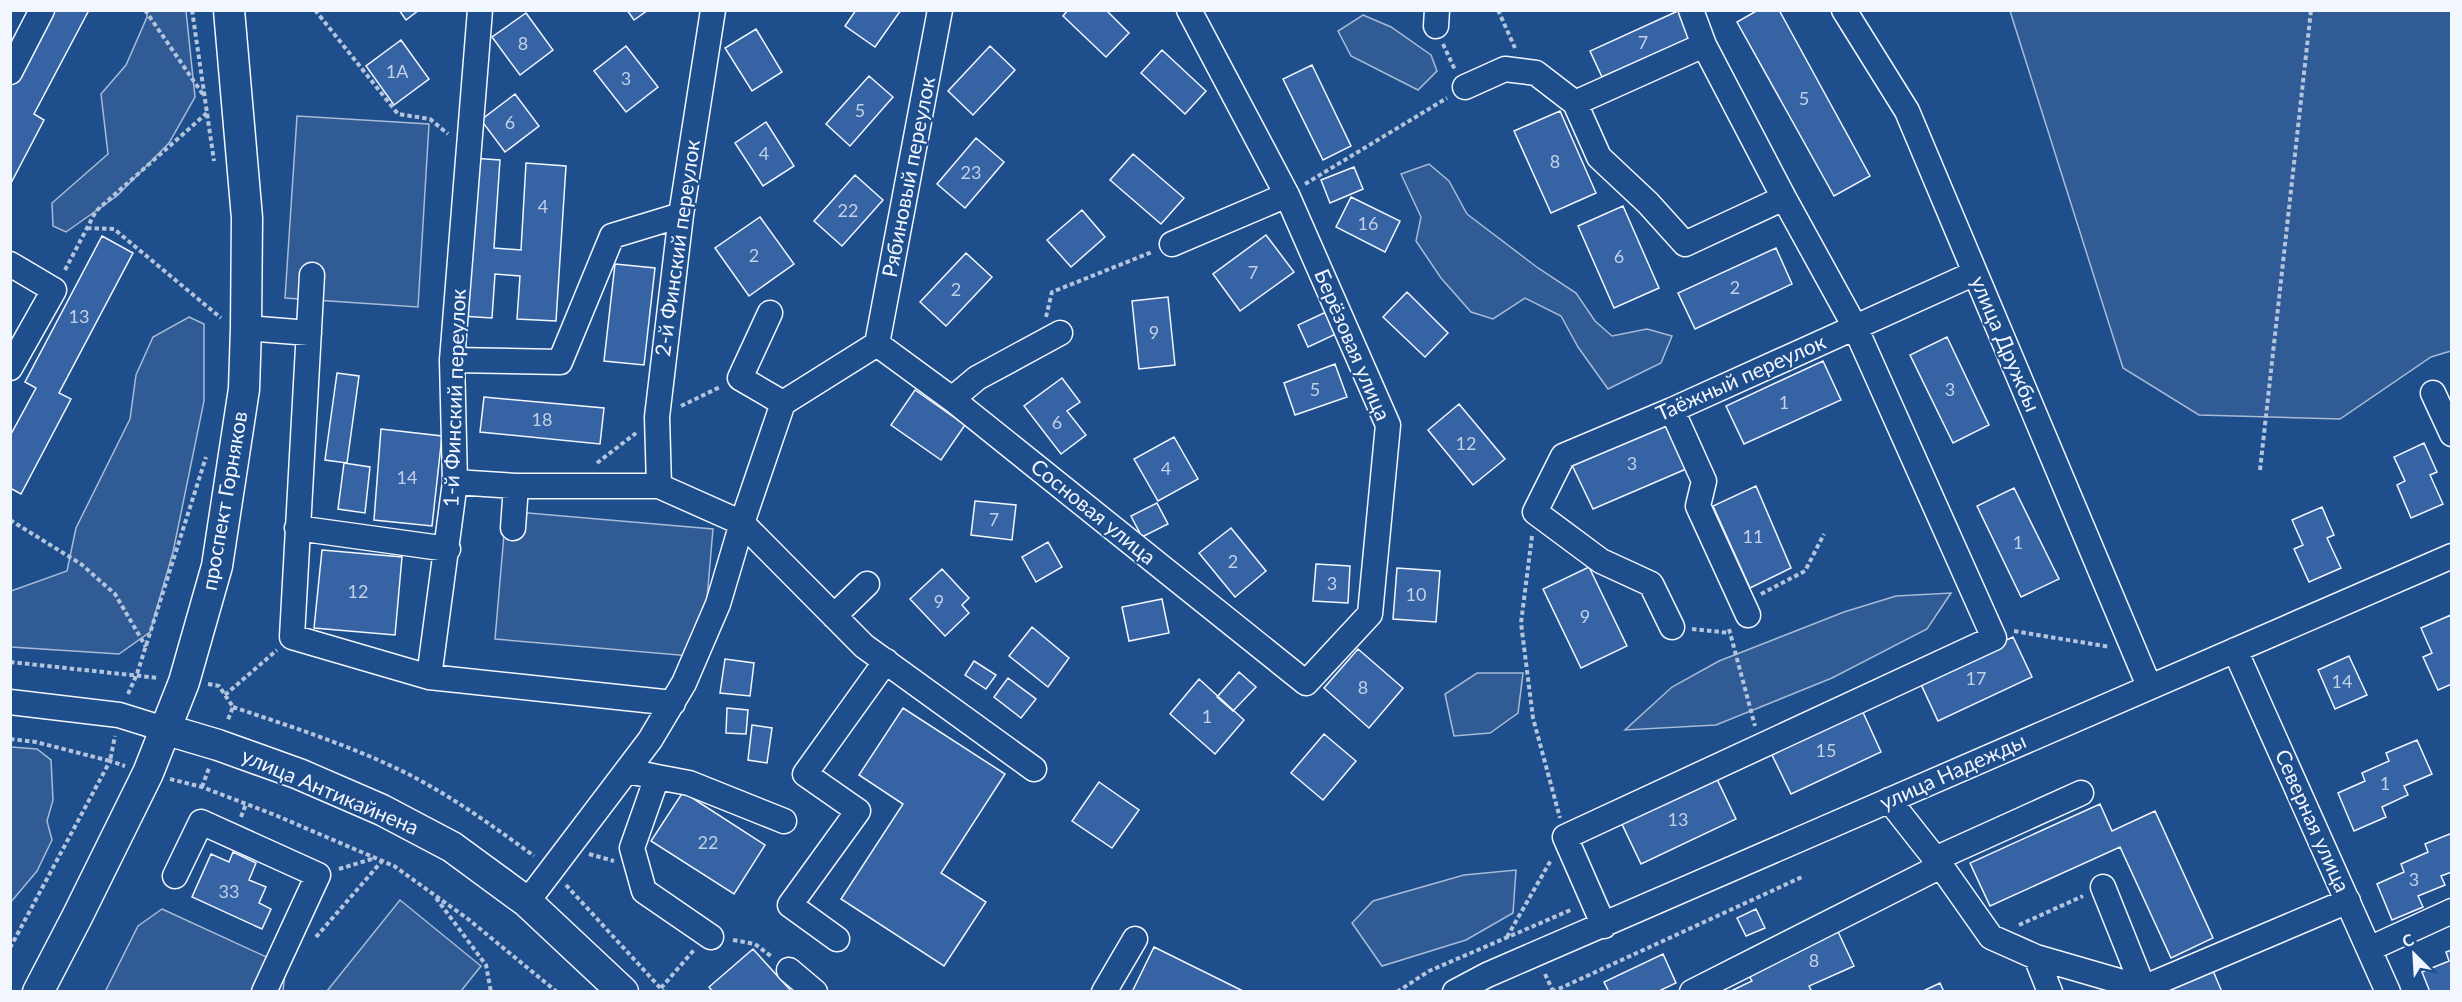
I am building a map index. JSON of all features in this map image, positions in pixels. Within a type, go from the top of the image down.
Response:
[{"type":"main road","name":"проспект Горняков","points":[[38,992],[143,783],[184,682],[217,566],[244,389],[230,325],[247,218],[229,10]]},
{"type":"main road","name":"улица Антикайнена","points":[[164,729],[299,774],[382,810],[453,848],[527,902],[623,992]]},
{"type":"street","points":[[10,72],[42,10]]},
{"type":"street","name":"1-й Финский переулок","points":[[429,677],[456,482],[452,360],[480,10]]},
{"type":"street","name":"2-й Финский переулок","points":[[660,486],[657,417],[681,215],[713,10]]},
{"type":"street","name":"Рябиновый переулок","points":[[877,344],[940,10]]},
{"type":"street","name":"Берёзовая улица","points":[[1189,10],[1287,195],[1388,425],[1370,614],[1306,683]]},
{"type":"street","points":[[1604,926],[1565,837],[1994,638],[1856,327],[1784,198],[1704,45],[1691,10]]},
{"type":"street","name":"улица Дружбы","points":[[1844,10],[1907,111],[2149,686]]},
{"type":"street","points":[[1575,103],[1704,45]]},
{"type":"street","points":[[1465,87],[1505,69],[1536,73],[1575,103],[1599,158],[1648,203],[1685,244],[1784,198]]},
{"type":"street","points":[[1172,244],[1287,195]]},
{"type":"street","points":[[452,360],[561,362],[612,236],[681,215]]},
{"type":"street","points":[[10,264],[54,290],[10,368]]},
{"type":"street","name":"Таёжный переулок","points":[[1535,512],[1563,456],[1672,410],[1975,273]]},
{"type":"street","points":[[312,275],[292,638],[429,677],[673,703]]},
{"type":"street","points":[[770,314],[740,378],[783,403]]},
{"type":"street","points":[[230,325],[309,333]]},
{"type":"street","points":[[952,399],[977,378],[1060,333]]},
{"type":"street","points":[[527,902],[628,771],[684,683],[718,604],[742,523],[783,403],[877,344]]},
{"type":"street","name":"Сосновая улица","points":[[877,344],[952,399],[1306,683]]},
{"type":"street","points":[[2433,393],[2451,434]]},
{"type":"street","points":[[1672,410],[1704,481],[1698,506],[1745,609]]},
{"type":"street","points":[[456,482],[516,486],[660,486],[742,523],[864,645],[1034,769]]},
{"type":"street","points":[[513,528],[516,486]]},
{"type":"street","points":[[1535,512],[1601,561],[1651,584],[1672,627]]},
{"type":"street","points":[[297,528],[448,549]]},
{"type":"street","name":"улица Надежды","points":[[1455,992],[1491,983],[1604,926],[2451,556]]},
{"type":"street","points":[[834,616],[867,584]]},
{"type":"street","name":"Северная улица","points":[[2235,650],[2388,992]]},
{"type":"street","points":[[837,939],[790,905],[858,811],[806,774],[886,661]]},
{"type":"street","points":[[10,702],[119,715],[164,729]]},
{"type":"street","points":[[628,771],[689,783],[784,821]]},
{"type":"street","points":[[657,777],[632,848],[644,891],[711,937]]},
{"type":"street","points":[[1692,992],[1938,862],[2081,793]]},
{"type":"street","points":[[1889,800],[1938,862],[1991,937],[2036,957],[2144,990],[2348,901]]},
{"type":"street","points":[[174,876],[201,822],[318,875],[264,992]]},
{"type":"street","points":[[2103,887],[2144,990]]},
{"type":"street","points":[[2369,949],[2451,911]]},
{"type":"street","points":[[1104,992],[1135,939]]},
{"type":"street","points":[[2036,957],[2050,992]]},
{"type":"street","points":[[789,970],[815,992]]},
{"type":"path","points":[[145,10],[205,98]]},
{"type":"path","points":[[192,10],[216,170]]},
{"type":"path","points":[[315,10],[398,114],[430,119],[469,153]]},
{"type":"path","points":[[1498,10],[1526,72]]},
{"type":"path","points":[[2260,470],[2311,10]]},
{"type":"path","points":[[1287,195],[1465,87],[1454,68],[1437,18]]},
{"type":"path","points":[[54,290],[96,211],[207,113]]},
{"type":"path","points":[[87,228],[114,229],[230,325]]},
{"type":"path","points":[[1060,333],[1046,318],[1052,292],[1172,244]]},
{"type":"path","points":[[221,306],[230,325]]},
{"type":"path","points":[[568,486],[657,417],[740,378]]},
{"type":"path","points":[[10,662],[137,674],[207,454]]},
{"type":"path","points":[[1507,937],[1565,837],[1533,718],[1521,623],[1535,512]]},
{"type":"path","points":[[10,520],[81,564],[115,594],[146,647]]},
{"type":"path","points":[[1760,747],[1725,616],[1745,609],[1805,571],[1824,534]]},
{"type":"path","points":[[1672,627],[1730,633]]},
{"type":"path","points":[[1994,638],[2013,631],[2134,650]]},
{"type":"path","points":[[225,695],[292,638]]},
{"type":"path","points":[[275,815],[394,866],[468,919],[557,992]]},
{"type":"path","points":[[318,875],[375,858]]},
{"type":"path","points":[[315,938],[382,861]]},
{"type":"path","points":[[1552,992],[1802,877]]},
{"type":"path","points":[[1991,937],[2103,887]]},
{"type":"path","points":[[434,895],[486,965],[492,992]]},
{"type":"path","points":[[1397,992],[1429,972],[1593,900]]},
{"type":"path","points":[[711,937],[754,944],[789,970]]},
{"type":"path","points":[[661,988],[689,955]]},
{"type":"shaded area","points":[[147,11],[186,11],[195,97],[169,143],[117,196],[66,232],[53,226],[52,203],[108,154],[101,94],[126,65],[147,17]]},
{"type":"shaded area","points":[[2010,11],[2451,11],[2451,351],[2431,357],[2340,419],[2199,415],[2123,368]]},
{"type":"shaded area","points":[[1363,15],[1391,27],[1431,55],[1437,71],[1418,90],[1351,56],[1338,31]]},
{"type":"shaded area","points":[[297,116],[429,124],[418,307],[285,298]]},
{"type":"shaded area","points":[[1429,164],[1449,181],[1467,214],[1538,268],[1576,293],[1595,321],[1612,336],[1647,329],[1672,336],[1661,363],[1608,389],[1578,347],[1561,316],[1525,298],[1493,319],[1471,312],[1441,278],[1416,241],[1421,217],[1401,174]]},
{"type":"shaded area","points":[[189,317],[204,324],[204,401],[173,552],[150,632],[119,654],[11,647],[11,591],[67,571],[76,528],[130,419],[136,375],[153,337]]},
{"type":"shaded area","points":[[506,511],[713,529],[702,657],[495,639]]},
{"type":"shaded area","points":[[1951,593],[1927,629],[1832,678],[1716,725],[1625,730],[1672,687],[1719,661],[1844,612],[1896,596]]},
{"type":"shaded area","points":[[1477,673],[1523,673],[1518,713],[1490,733],[1454,736],[1445,694]]},
{"type":"shaded area","points":[[11,747],[37,749],[51,760],[53,800],[47,821],[52,840],[37,871],[11,902]]},
{"type":"shaded area","points":[[1516,870],[1513,913],[1466,940],[1382,966],[1352,923],[1373,901],[1464,875]]},
{"type":"shaded area","points":[[400,900],[481,966],[461,991],[327,991]]},
{"type":"shaded area","points":[[162,909],[286,966],[283,991],[105,992],[138,926]]},
{"type":"building","points":[[50,10],[89,10],[34,114],[44,120],[10,185],[10,84]]},
{"type":"building","points":[[399,10],[419,10],[406,20]]},
{"type":"building","points":[[627,10],[648,10],[634,20]]},
{"type":"building","points":[[856,10],[901,10],[875,47],[845,26]]},
{"type":"building","points":[[1068,10],[1106,10],[1129,33],[1106,57],[1063,16]]},
{"type":"building","points":[[1680,10],[1697,35],[1602,77],[1590,51]]},
{"type":"building","points":[[1758,10],[1779,10],[1870,176],[1834,196],[1737,22]]},
{"type":"building","points":[[526,13],[553,50],[520,75],[492,37]]},
{"type":"building","points":[[756,29],[782,72],[752,91],[725,48]]},
{"type":"building","points":[[401,40],[429,79],[394,105],[366,66]]},
{"type":"building","points":[[626,46],[658,87],[626,112],[594,71]]},
{"type":"building","points":[[990,46],[1015,70],[973,115],[948,91]]},
{"type":"building","points":[[1162,50],[1206,91],[1185,114],[1141,73]]},
{"type":"building","points":[[1312,65],[1351,146],[1323,160],[1283,79]]},
{"type":"building","points":[[869,76],[893,97],[850,146],[826,124]]},
{"type":"building","points":[[515,94],[539,126],[505,152],[481,120]]},
{"type":"building","points":[[1560,111],[1596,193],[1551,213],[1514,131]]},
{"type":"building","points":[[766,122],[794,166],[763,186],[735,143]]},
{"type":"building","points":[[976,138],[1004,162],[965,208],[937,184]]},
{"type":"building","points":[[1133,154],[1184,198],[1161,224],[1110,180]]},
{"type":"building","points":[[471,158],[500,160],[494,248],[521,250],[526,163],[566,166],[556,321],[517,319],[520,276],[495,274],[492,318],[461,316]]},
{"type":"building","points":[[1354,167],[1363,189],[1330,203],[1321,180]]},
{"type":"building","points":[[855,175],[883,200],[842,246],[814,221]]},
{"type":"building","points":[[1351,197],[1400,221],[1385,252],[1336,227]]},
{"type":"building","points":[[1623,206],[1659,288],[1614,308],[1578,226]]},
{"type":"building","points":[[1082,210],[1105,237],[1071,267],[1047,240]]},
{"type":"building","points":[[760,217],[794,264],[749,296],[715,248]]},
{"type":"building","points":[[1266,235],[1294,272],[1240,311],[1213,274]]},
{"type":"building","points":[[102,236],[133,253],[59,393],[71,399],[21,494],[10,488],[10,436],[36,388],[25,382]]},
{"type":"building","points":[[1776,248],[1792,284],[1695,329],[1678,293]]},
{"type":"building","points":[[966,253],[992,277],[946,326],[920,302]]},
{"type":"building","points":[[615,264],[655,268],[644,365],[604,361]]},
{"type":"building","points":[[1407,292],[1448,333],[1425,357],[1383,317]]},
{"type":"building","points":[[1168,297],[1175,365],[1139,369],[1132,301]]},
{"type":"building","points":[[1326,312],[1336,334],[1308,347],[1298,325]]},
{"type":"building","points":[[1947,337],[1989,425],[1953,443],[1910,355]]},
{"type":"building","points":[[1823,361],[1841,400],[1744,444],[1726,406]]},
{"type":"building","points":[[1335,364],[1347,397],[1295,415],[1284,383]]},
{"type":"building","points":[[337,373],[359,376],[347,463],[325,460]]},
{"type":"building","points":[[1062,378],[1080,402],[1067,411],[1086,435],[1061,454],[1024,406]]},
{"type":"building","points":[[915,390],[965,425],[941,460],[891,425]]},
{"type":"building","points":[[484,397],[604,408],[600,444],[480,432]]},
{"type":"building","points":[[1459,404],[1505,459],[1473,485],[1428,430]]},
{"type":"building","points":[[1672,418],[1693,466],[1593,509],[1570,461]]},
{"type":"building","points":[[381,429],[442,436],[432,526],[374,520]]},
{"type":"building","points":[[1174,437],[1198,479],[1158,501],[1134,459]]},
{"type":"building","points":[[2424,443],[2437,472],[2430,475],[2443,504],[2411,518],[2397,485],[2405,481],[2394,457]]},
{"type":"building","points":[[344,463],[370,467],[365,513],[338,509]]},
{"type":"building","points":[[1756,486],[1791,568],[1750,588],[1713,506]]},
{"type":"building","points":[[2014,488],[2059,579],[2021,597],[1977,506]]},
{"type":"building","points":[[975,501],[1016,505],[1012,540],[971,535]]},
{"type":"building","points":[[1157,503],[1168,524],[1142,537],[1131,516]]},
{"type":"building","points":[[2322,507],[2334,535],[2327,538],[2341,568],[2309,582],[2294,549],[2303,545],[2292,520]]},
{"type":"building","points":[[1231,528],[1266,571],[1235,597],[1199,553]]},
{"type":"building","points":[[1048,542],[1062,567],[1036,582],[1022,557]]},
{"type":"building","points":[[322,550],[402,557],[395,635],[314,628]]},
{"type":"building","points":[[1316,564],[1350,566],[1348,603],[1313,601]]},
{"type":"building","points":[[1589,567],[1627,646],[1581,668],[1543,589]]},
{"type":"building","points":[[1397,568],[1440,571],[1436,622],[1393,619]]},
{"type":"building","points":[[942,569],[969,598],[962,605],[969,613],[945,636],[910,599]]},
{"type":"building","points":[[1162,599],[1169,633],[1129,641],[1122,607]]},
{"type":"building","points":[[2451,615],[2452,684],[2438,690],[2423,657],[2432,653],[2421,628]]},
{"type":"building","points":[[1032,627],[1069,658],[1048,687],[1009,656]]},
{"type":"building","points":[[2013,637],[2032,677],[1938,721],[1919,680]]},
{"type":"building","points":[[1358,649],[1403,688],[1369,728],[1324,688]]},
{"type":"building","points":[[2349,656],[2367,695],[2335,709],[2318,670]]},
{"type":"building","points":[[725,659],[754,663],[750,696],[720,693]]},
{"type":"building","points":[[974,661],[996,675],[986,689],[965,675]]},
{"type":"building","points":[[1239,672],[1256,687],[1233,711],[1217,697]]},
{"type":"building","points":[[1008,678],[1036,699],[1021,718],[994,697]]},
{"type":"building","points":[[1199,679],[1244,720],[1215,754],[1170,714]]},
{"type":"building","points":[[727,708],[748,710],[746,734],[726,733]]},
{"type":"building","points":[[903,708],[1005,774],[941,873],[986,902],[944,966],[841,899],[903,804],[859,775]]},
{"type":"building","points":[[1861,708],[1881,752],[1791,794],[1770,751]]},
{"type":"building","points":[[752,725],[772,728],[767,763],[748,760]]},
{"type":"building","points":[[1324,734],[1356,761],[1323,800],[1291,773]]},
{"type":"building","points":[[2417,740],[2432,774],[2404,786],[2408,795],[2382,807],[2386,817],[2354,831],[2338,793],[2365,781],[2362,773],[2389,761],[2386,753]]},
{"type":"building","points":[[1715,775],[1736,819],[1641,864],[1620,820]]},
{"type":"building","points":[[1099,782],[1139,810],[1112,848],[1072,821]]},
{"type":"building","points":[[683,792],[765,845],[734,894],[651,841]]},
{"type":"building","points":[[2100,804],[2112,831],[2155,811],[2213,938],[2171,958],[2120,847],[1990,906],[1970,863]]},
{"type":"building","points":[[2452,833],[2452,872],[2441,876],[2445,885],[2418,896],[2423,907],[2392,920],[2377,884],[2404,872],[2401,864],[2428,852],[2425,844]]},
{"type":"building","points":[[233,852],[256,863],[249,880],[266,887],[259,903],[271,909],[262,929],[192,897],[211,854],[229,862]]},
{"type":"building","points":[[1756,909],[1765,928],[1746,936],[1737,918]]},
{"type":"building","points":[[1834,923],[1854,966],[1809,986],[1812,992],[1729,992],[1752,981],[1748,974]]},
{"type":"building","points":[[1154,947],[1245,992],[1132,992]]},
{"type":"building","points":[[753,949],[792,992],[713,992],[709,987]]},
{"type":"building","points":[[2452,950],[2452,992],[2430,992],[2422,972],[2449,961],[2446,952]]},
{"type":"building","points":[[1663,954],[1676,983],[1657,992],[1609,992],[1604,982]]},
{"type":"building","points":[[2211,966],[2222,992],[2171,992],[2168,985]]},
{"type":"building","points":[[1940,983],[1944,992],[1921,992]]}]
